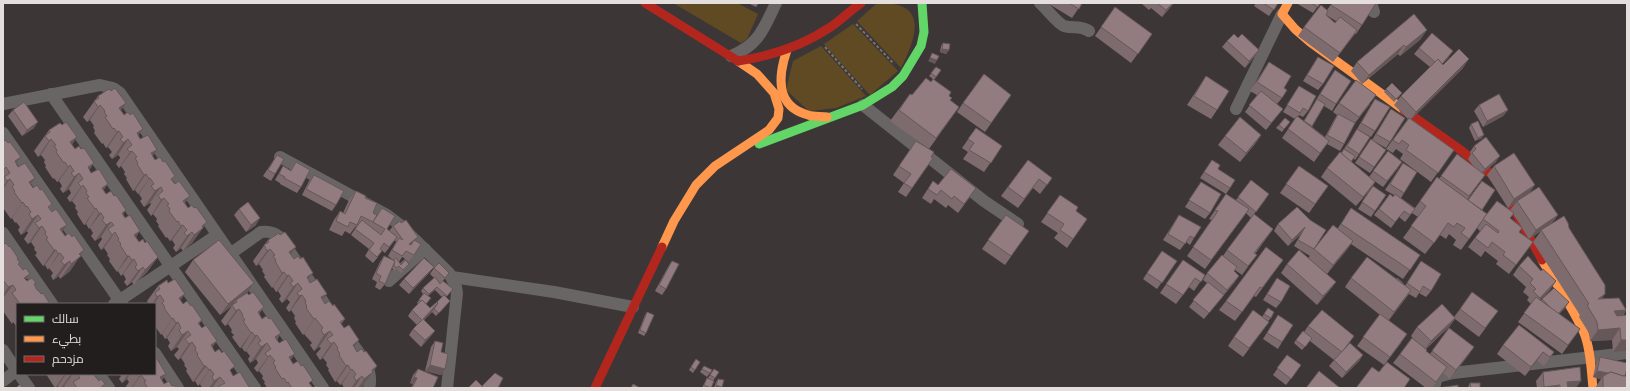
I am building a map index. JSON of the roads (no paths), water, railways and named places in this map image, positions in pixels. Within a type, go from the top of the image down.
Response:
[{"type":"main road","points":[[645,3],[735,58],[757,74],[796,109],[808,115],[828,117]]},
{"type":"main road","points":[[735,58],[787,50],[816,36],[859,5],[866,3]]},
{"type":"main road","points":[[737,152],[867,103],[892,87],[904,75],[921,46],[924,32],[922,3]]},
{"type":"main road","points":[[911,4],[916,10],[924,32]]},
{"type":"main road","points":[[1285,8],[1290,25],[1302,36],[1355,76],[1453,144],[1491,174],[1501,186],[1530,240],[1564,295],[1584,334],[1589,356],[1593,388]]},
{"type":"main road","points":[[595,388],[674,221],[696,185],[715,166],[769,130],[778,118],[779,109],[777,91],[787,50]]},
{"type":"street","points":[[735,58],[758,38],[776,3]]},
{"type":"street","points":[[1040,3],[1060,24],[1066,26],[1079,26],[1089,31]]},
{"type":"street","points":[[1236,109],[1285,8]]},
{"type":"street","points":[[3,104],[100,85],[109,86],[117,90],[322,388]]},
{"type":"street","points":[[51,94],[255,388]]},
{"type":"street","points":[[867,103],[984,201],[1019,225]]},
{"type":"street","points":[[3,133],[118,303],[170,265],[217,234]]},
{"type":"street","points":[[280,157],[387,215],[400,225],[452,277],[457,292],[447,388]]},
{"type":"street","points":[[3,232],[51,303]]},
{"type":"street","points":[[230,254],[261,232],[272,232],[280,237],[366,364],[370,375],[369,388]]},
{"type":"street","points":[[389,281],[425,249]]},
{"type":"street","points":[[452,277],[554,292],[633,307]]},
{"type":"street","points":[[3,350],[16,370]]},
{"type":"street","points":[[1434,388],[1437,377],[1453,373],[1589,356],[1627,353]]},
{"type":"street","points":[[156,355],[178,388]]},
{"type":"street","points":[[3,380],[16,372]]},
{"type":"street","points":[[20,375],[29,388]]},
{"type":"street","points":[[100,375],[109,388]]}]
